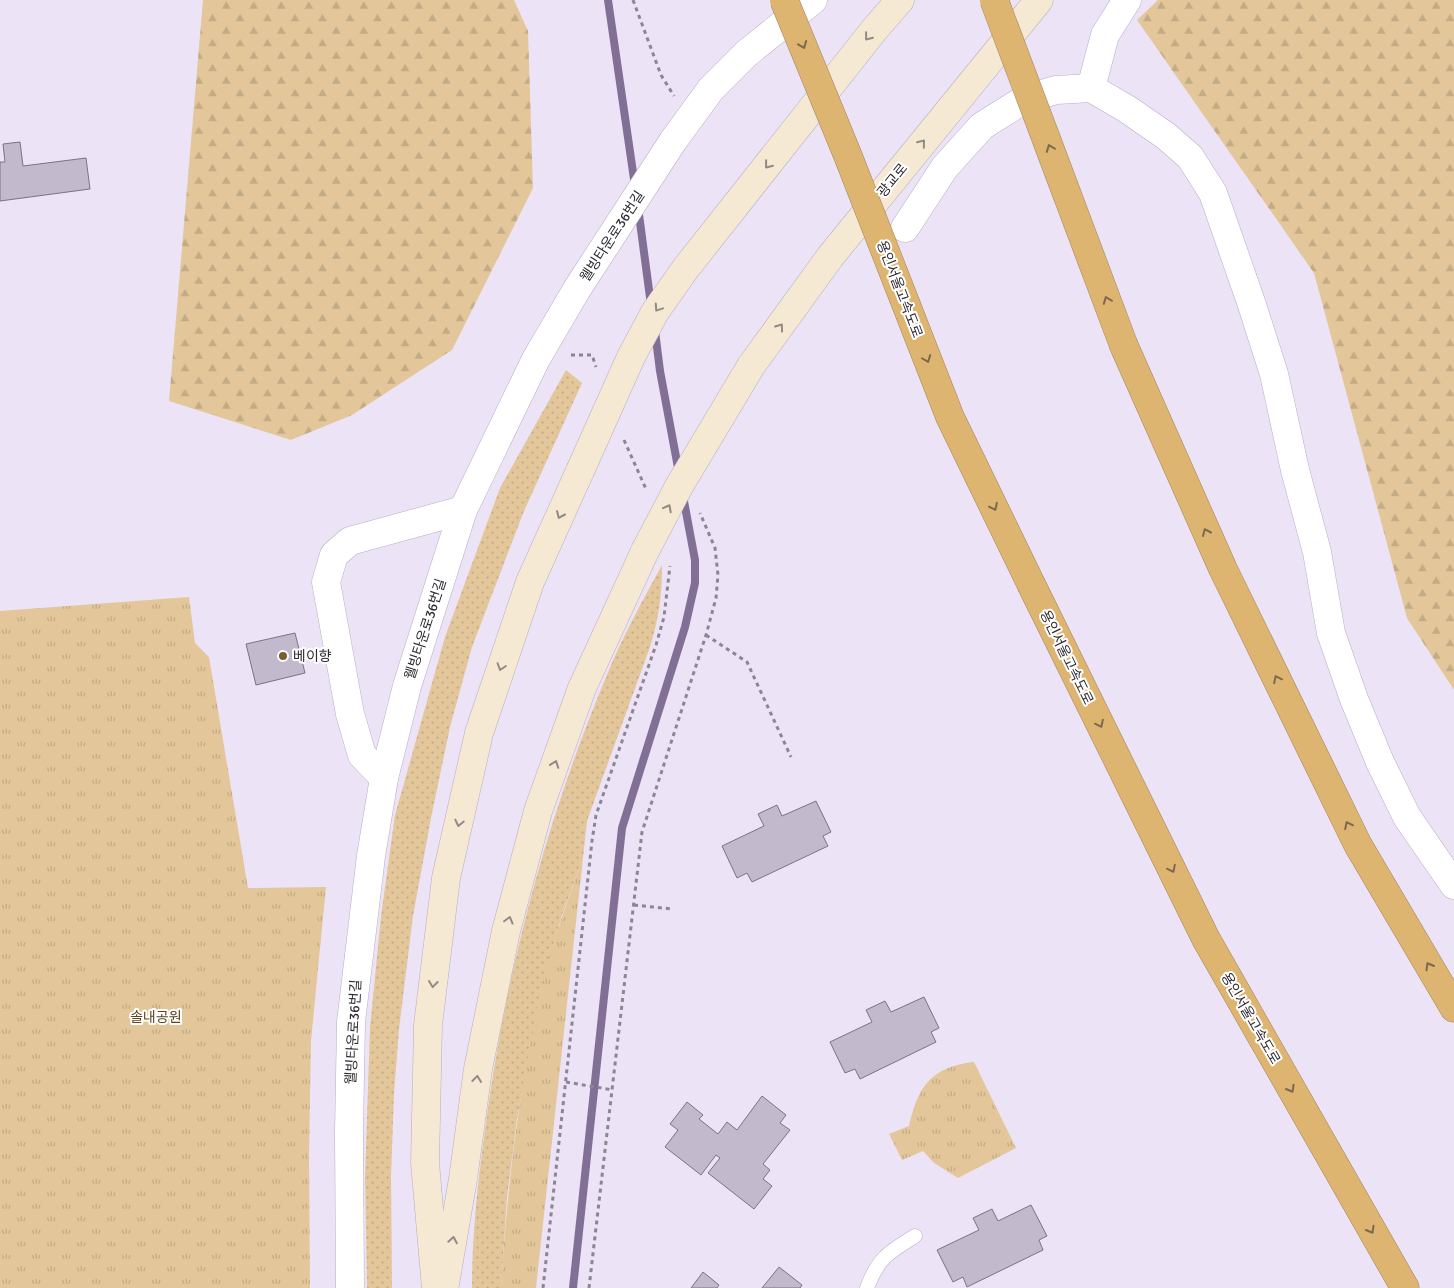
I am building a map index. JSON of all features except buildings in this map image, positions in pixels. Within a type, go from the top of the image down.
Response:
[{"type":"highway","name":"용인서울고속도로","points":[[784,0],[950,417],[1206,939],[1405,1288]]},
{"type":"highway","points":[[994,0],[1124,346],[1222,569],[1358,845],[1454,1008]]},
{"type":"main road","points":[[436,1288],[424,1163],[428,1025],[446,878],[479,733],[530,582],[631,357],[655,312],[686,268],[874,30],[900,0]]},
{"type":"main road","name":"광교로","points":[[444,1288],[463,1179],[478,1069],[506,931],[538,811],[582,688],[658,555],[678,488],[751,366],[830,257],[1039,0]]},
{"type":"street","name":"웰빙타운로36번길","points":[[350,1288],[349,1133],[351,1022],[371,856],[384,778],[407,686],[463,510],[536,359],[577,289],[673,141],[711,89],[746,54],[813,0]]},
{"type":"street","points":[[1092,88],[1105,35],[1127,0]]},
{"type":"street","points":[[905,228],[945,167],[982,126],[1025,100],[1056,90],[1092,88],[1166,136],[1190,157],[1213,192],[1274,374],[1317,552],[1331,633],[1354,699],[1380,762],[1407,817],[1454,885]]},
{"type":"street","points":[[384,778],[362,755],[350,714],[326,582],[334,555],[350,541],[463,510]]},
{"type":"lane","points":[[867,1288],[878,1264],[888,1253],[915,1236]]},
{"type":"path","points":[[633,0],[661,75],[673,95],[692,116]]},
{"type":"path","points":[[536,359],[578,354],[592,355],[597,370]]},
{"type":"path","points":[[623,438],[650,497]]},
{"type":"path","points":[[590,1288],[642,832],[706,635],[716,598],[718,575],[715,548],[700,513]]},
{"type":"path","points":[[543,1288],[588,864],[596,815],[656,645],[664,617],[668,589],[658,555]]},
{"type":"path","points":[[706,635],[747,662],[791,757]]},
{"type":"path","points":[[634,906],[672,909]]},
{"type":"path","points":[[566,1082],[613,1090]]},
{"type":"green space","points":[[203,0],[514,0],[528,31],[533,188],[452,350],[352,415],[291,440],[169,401]]},
{"type":"green space","points":[[1158,0],[1454,0],[1454,690],[1407,618],[1314,273],[1137,20]]},
{"type":"green space","points":[[566,370],[582,383],[524,511],[472,647],[450,727],[413,916],[399,1029],[394,1093],[391,1177],[392,1288],[367,1288],[365,1177],[370,1028],[381,916],[395,815],[445,637],[500,488]]},
{"type":"green space","points":[[662,565],[659,606],[650,647],[587,821],[583,858],[562,915],[542,985],[517,1119],[507,1197],[501,1288],[472,1288],[476,1201],[487,1115],[506,1001],[533,888],[587,723],[621,643]]},
{"type":"green space","name":"솔내공원","points":[[189,597],[195,643],[209,657],[248,888],[326,887],[311,1041],[309,1156],[310,1288],[0,1288],[0,611]]},
{"type":"green space","points":[[583,858],[536,1288],[501,1288],[512,1163],[531,1040],[546,968]]},
{"type":"green space","points":[[974,1062],[1016,1148],[958,1178],[934,1163],[923,1151],[902,1160],[889,1134],[909,1126],[922,1089],[937,1074],[947,1068]]},
{"type":"waterway","points":[[608,0],[635,186]]},
{"type":"waterway","points":[[638,207],[651,305]]},
{"type":"waterway","points":[[655,331],[660,371],[679,473]]},
{"type":"waterway","points":[[573,1288],[622,828],[685,627],[695,583],[695,560],[683,496]]},
{"type":"place","name":"베이향","points":[[283,656]]}]
